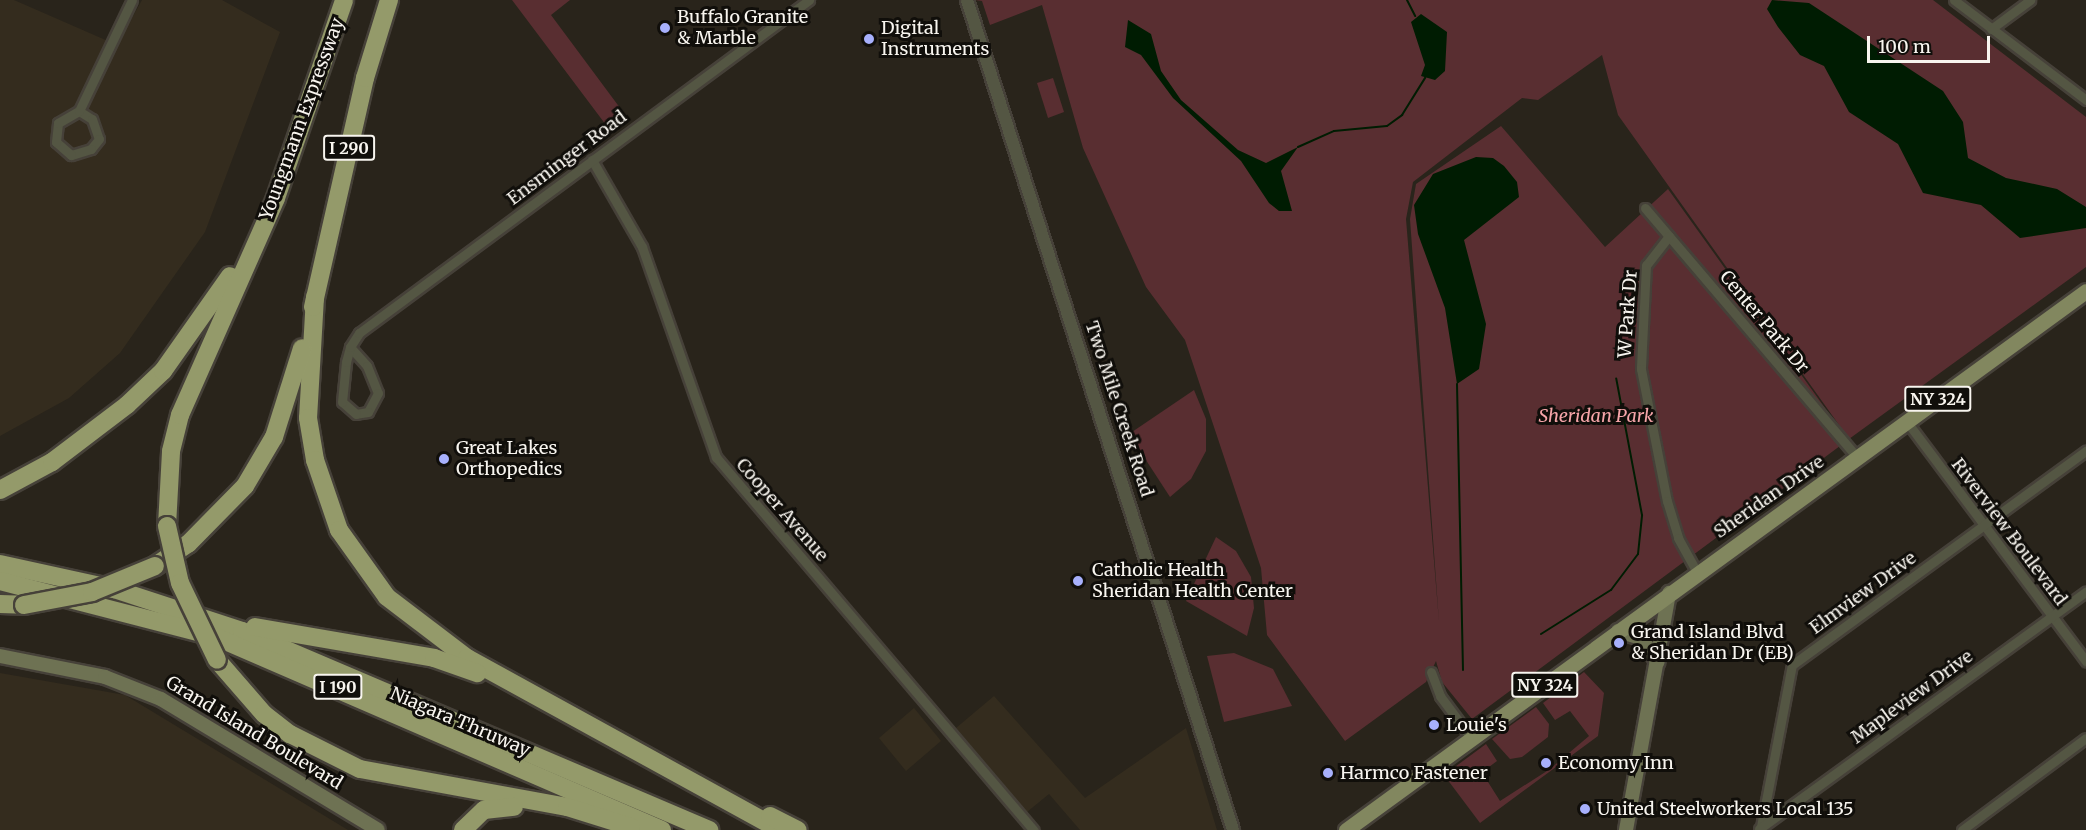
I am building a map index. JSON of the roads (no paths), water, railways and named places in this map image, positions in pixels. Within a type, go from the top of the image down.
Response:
[{"type":"highway","name":"Youngmann Expressway","points":[[259,238],[344,0]]},
{"type":"highway","name":"I 290","points":[[315,297],[365,78],[389,0]]},
{"type":"highway","points":[[0,490],[85,439],[163,370],[259,238]]},
{"type":"highway","points":[[259,238],[180,415],[171,451],[167,526],[180,583],[217,660],[264,714],[342,761],[396,779],[554,805],[639,830]]},
{"type":"highway","points":[[0,604],[24,605],[92,592],[155,566],[224,511],[259,464],[291,393],[315,297]]},
{"type":"highway","points":[[315,297],[308,418],[315,460],[339,530],[387,597],[428,632],[529,693],[711,789],[798,830]]},
{"type":"highway","name":"Niagara Thruway","points":[[0,564],[114,589],[242,631],[709,830]]},
{"type":"highway","name":"Niagara Thruway","points":[[0,581],[216,637],[662,830]]},
{"type":"highway","points":[[114,589],[263,630],[434,658],[529,693]]},
{"type":"highway","points":[[711,789],[780,830]]},
{"type":"highway","points":[[463,830],[489,808],[554,805]]},
{"type":"main road","name":"Sheridan Drive","points":[[1670,592],[2086,291]]},
{"type":"main road","name":"NY 324","points":[[1346,830],[1670,592]]},
{"type":"main road","points":[[1626,830],[1670,592]]},
{"type":"main road","points":[[1618,631],[1641,638],[1658,662]]},
{"type":"main road","name":"Grand Island Boulevard","points":[[0,656],[105,677],[162,699],[378,830]]},
{"type":"street","points":[[79,111],[92,119],[99,139],[91,149],[71,154],[61,151],[55,131],[66,116],[79,111],[132,0]]},
{"type":"street","name":"Ensminger Road","points":[[350,347],[359,333],[809,0]]},
{"type":"street","name":"Two Mile Creek Road","points":[[967,0],[1233,830]]},
{"type":"street","points":[[1954,0],[2086,100]]},
{"type":"street","points":[[1991,29],[2030,0]]},
{"type":"street","name":"Cooper Avenue","points":[[592,160],[642,247],[716,457],[1034,830]]},
{"type":"street","name":"Center Park Dr","points":[[1645,208],[1857,458]]},
{"type":"street","name":"W Park Dr","points":[[1669,236],[1646,265],[1641,369],[1667,501],[1678,538],[1697,572]]},
{"type":"street","points":[[350,347],[367,366],[378,393],[368,412],[356,414],[342,402],[350,347]]},
{"type":"street","name":"Riverview Boulevard","points":[[1906,422],[2086,661]]},
{"type":"street","name":"Elmview Drive","points":[[1759,829],[1792,665],[2086,451]]},
{"type":"street","name":"Mapleview Drive","points":[[1759,829],[2086,591]]},
{"type":"street","points":[[1431,672],[1440,696],[1472,738]]},
{"type":"street","points":[[1962,830],[2086,738]]},
{"type":"waterway","points":[[1407,0],[1415,16]]},
{"type":"waterway","points":[[1298,147],[1334,131],[1387,126],[1402,115],[1425,78]]},
{"type":"waterway","points":[[1541,634],[1611,590],[1638,554],[1642,515],[1616,378]]},
{"type":"waterway","points":[[1457,384],[1463,670]]},
{"type":"place","name":"Buffalo Granite & Marble","points":[[665,28]]},
{"type":"place","name":"Digital Instruments","points":[[869,39]]},
{"type":"place","name":"Great Lakes Orthopedics","points":[[444,459]]},
{"type":"place","name":"Catholic Health Sheridan Health Center","points":[[1078,581]]},
{"type":"place","name":"Grand Island Blvd & Sheridan Dr (EB)","points":[[1619,643]]},
{"type":"place","name":"Louie's","points":[[1434,725]]},
{"type":"place","name":"Economy Inn","points":[[1546,763]]},
{"type":"place","name":"Harmco Fastener","points":[[1328,773]]},
{"type":"place","name":"United Steelworkers Local 135","points":[[1585,809]]},
{"type":"park label","name":"Sheridan Park","points":[[1596,416]]}]
